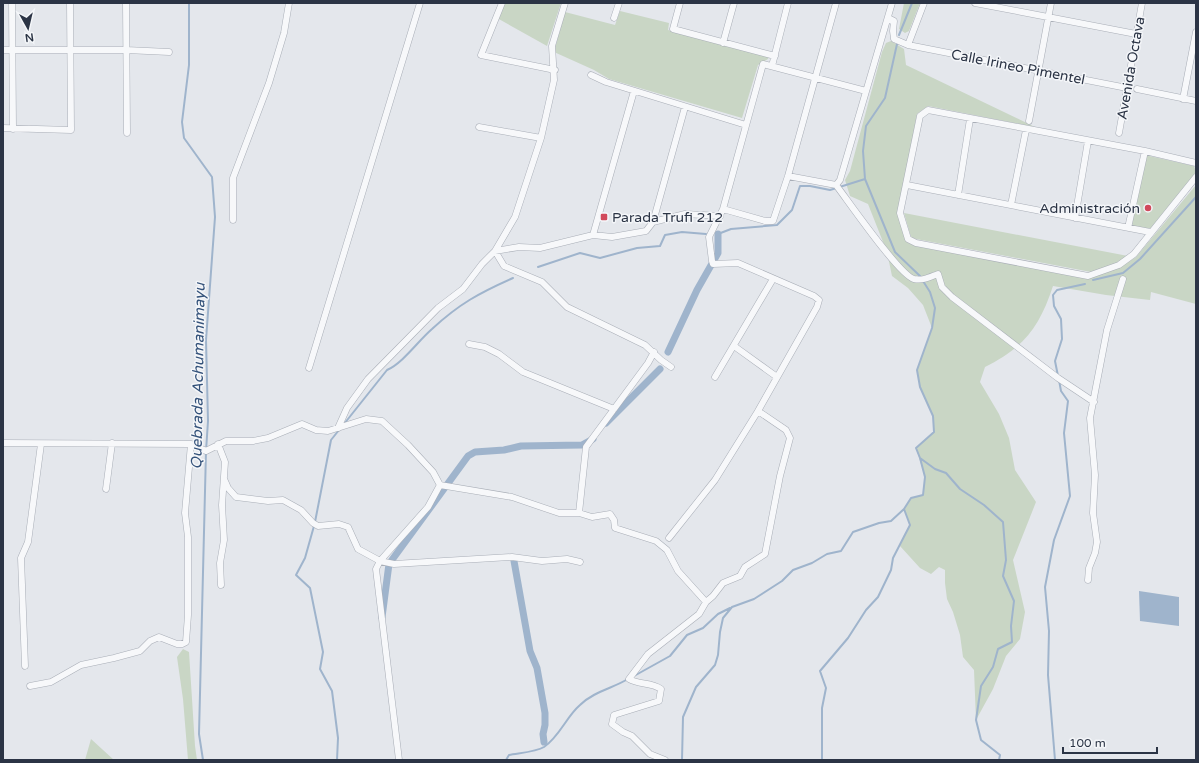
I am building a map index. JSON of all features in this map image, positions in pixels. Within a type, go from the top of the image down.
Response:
[{"type":"street","points":[[12,3],[14,50],[13,129]]},
{"type":"street","points":[[3,128],[71,130],[70,3]]},
{"type":"street","points":[[126,3],[127,133]]},
{"type":"street","points":[[233,220],[233,178],[269,83],[284,33],[289,3]]},
{"type":"street","points":[[309,368],[420,3]]},
{"type":"street","points":[[502,3],[481,55],[554,70]]},
{"type":"street","points":[[338,428],[347,408],[368,380],[438,308],[463,289],[482,264],[495,251],[515,217],[541,138],[554,80],[552,46],[565,3]]},
{"type":"street","points":[[614,18],[619,3]]},
{"type":"street","points":[[680,3],[673,29],[774,56]]},
{"type":"street","points":[[723,43],[734,3]]},
{"type":"street","points":[[772,66],[788,3]]},
{"type":"street","points":[[723,209],[764,221],[773,221],[788,176],[836,3]]},
{"type":"street","points":[[836,185],[840,180],[892,3]]},
{"type":"street","points":[[888,18],[894,21],[894,39],[908,45],[924,3]]},
{"type":"street","points":[[975,3],[1136,34]]},
{"type":"street","points":[[1029,120],[1052,3]]},
{"type":"street","name":"Avenida Octava","points":[[1119,133],[1142,3]]},
{"type":"street","points":[[1183,99],[1195,45],[1196,32]]},
{"type":"street","name":"Calle Irineo Pimentel","points":[[908,45],[1127,88]]},
{"type":"street","points":[[3,50],[126,50],[169,52]]},
{"type":"street","points":[[669,538],[715,480],[758,411],[817,307],[819,300],[814,296],[738,263],[713,264],[709,237],[723,209],[763,64],[866,91]]},
{"type":"street","points":[[591,75],[606,82],[634,91],[746,124]]},
{"type":"street","points":[[1137,89],[1196,101]]},
{"type":"street","points":[[593,235],[634,91]]},
{"type":"street","points":[[495,251],[519,247],[540,248],[593,235],[612,237],[646,231],[653,222],[685,107]]},
{"type":"street","points":[[1196,163],[1145,151],[1026,130],[928,110],[920,116],[907,185],[900,213],[908,239],[916,243],[1088,276],[1119,265],[1134,254],[1150,232],[1196,177]]},
{"type":"street","points":[[958,195],[970,119]]},
{"type":"street","points":[[479,127],[541,138]]},
{"type":"street","points":[[1011,205],[1026,130]]},
{"type":"street","points":[[1075,218],[1088,141]]},
{"type":"street","points":[[1128,228],[1145,151]]},
{"type":"street","points":[[788,176],[836,185],[882,248],[907,276],[923,280],[938,274],[942,287],[952,297],[1058,378],[1094,402]]},
{"type":"street","points":[[907,185],[1150,232]]},
{"type":"street","points":[[653,222],[685,214],[720,216]]},
{"type":"street","points":[[495,251],[504,266],[542,282],[567,307],[617,330],[645,345],[671,367]]},
{"type":"street","points":[[715,377],[773,279]]},
{"type":"street","points":[[1088,580],[1089,568],[1095,553],[1097,542],[1092,513],[1094,463],[1089,427],[1107,330],[1123,279]]},
{"type":"street","points":[[469,344],[485,347],[499,354],[523,372],[614,409]]},
{"type":"street","points":[[734,346],[776,378]]},
{"type":"street","points":[[579,513],[586,447],[648,363],[654,352]]},
{"type":"street","points":[[665,760],[650,754],[632,736],[623,732],[612,724],[614,715],[659,701],[661,689],[651,683],[635,683],[629,679],[648,654],[699,614],[706,602],[713,596],[723,583],[740,576],[745,567],[765,554],[780,476],[790,438],[786,430],[758,411]]},
{"type":"street","points":[[3,443],[191,444],[206,451],[226,441],[253,442],[268,438],[302,424],[316,430],[328,431],[366,419],[382,421],[433,472],[440,485]]},
{"type":"street","points":[[106,489],[112,443]]},
{"type":"street","points":[[25,666],[21,558],[28,542],[41,444]]},
{"type":"street","points":[[30,686],[51,682],[81,665],[114,658],[140,650],[150,640],[159,637],[177,644],[186,642],[188,607],[186,513],[191,444]]},
{"type":"street","points":[[218,444],[225,462],[222,505],[224,540],[220,563],[221,585]]},
{"type":"street","points":[[224,479],[228,488],[236,497],[268,501],[283,500],[301,510],[312,523],[318,526],[339,524],[348,527],[358,548],[380,561],[394,564],[512,557],[542,561],[567,559],[580,562]]},
{"type":"street","points":[[440,485],[512,498],[559,513],[579,513],[592,516],[610,514],[614,520],[615,528],[656,541],[667,550],[678,572],[706,602]]},
{"type":"street","points":[[400,760],[376,569],[380,561],[428,507],[440,485]]},
{"type":"green space","points":[[504,3],[561,3],[547,46],[497,18]]},
{"type":"green space","points":[[904,3],[920,3],[909,31],[905,33],[899,29]]},
{"type":"green space","points":[[620,11],[669,23],[668,30],[769,56],[768,59],[758,65],[742,118],[609,79],[594,70],[554,52],[565,12],[615,25]]},
{"type":"green space","points":[[891,41],[904,49],[906,65],[1035,127],[928,106],[917,114],[898,216],[908,243],[1080,277],[1119,268],[1136,257],[1196,185],[1196,304],[1151,292],[1150,300],[1106,295],[1053,286],[1042,313],[1029,334],[1010,352],[999,360],[985,367],[980,382],[999,414],[1009,438],[1015,470],[1036,502],[1013,560],[1025,612],[1020,639],[1006,656],[993,689],[976,720],[974,670],[963,657],[960,635],[953,612],[947,599],[945,570],[939,567],[931,574],[920,568],[900,546],[910,525],[904,509],[911,498],[923,495],[925,477],[916,448],[934,432],[933,416],[920,387],[917,370],[932,328],[923,305],[908,288],[892,276],[887,252],[868,204],[850,196],[845,180],[850,171],[882,52],[886,43]]},
{"type":"green space","points":[[1145,155],[1194,166],[1196,172],[1151,228],[1145,229],[1134,227],[1132,224]]},
{"type":"green space","points":[[904,213],[1128,256],[1118,264],[1091,272],[916,239],[911,237]]},
{"type":"green space","points":[[183,649],[189,652],[197,760],[188,760],[183,699],[177,657]]},
{"type":"green space","points":[[91,739],[114,760],[85,760]]},
{"type":"water","points":[[1139,591],[1179,597],[1179,626],[1140,621]]},
{"type":"waterway","name":"Quebrada Achumanimayu","points":[[189,3],[189,65],[182,122],[184,138],[212,177],[215,217],[206,340],[208,421],[199,734],[203,760]]},
{"type":"waterway","points":[[899,35],[912,3]]},
{"type":"waterway","points":[[897,44],[885,98],[866,126],[863,151],[865,179],[895,252],[921,277]]},
{"type":"waterway","points":[[718,234],[731,229],[777,225],[792,210],[800,186],[810,186],[830,190],[865,179]]},
{"type":"waterway","points":[[1093,280],[1123,273],[1140,259],[1196,197]]},
{"type":"waterway","points":[[538,267],[580,253],[600,258],[637,248],[660,246],[665,235],[682,232],[706,234]]},
{"type":"waterway","points":[[668,352],[697,290],[718,253],[718,234]]},
{"type":"waterway","points":[[344,424],[387,370],[405,357],[442,320],[470,300],[513,278]]},
{"type":"waterway","points":[[923,281],[930,292],[935,308],[932,328],[917,370],[920,387],[933,416],[934,432],[916,448],[920,458],[935,469],[946,473],[960,489],[984,505],[1003,522],[1006,560],[1003,576],[1014,601],[1011,626],[1012,642],[998,649],[993,667],[981,686],[976,720],[981,740],[1000,755],[999,760]]},
{"type":"waterway","points":[[1058,376],[1055,361],[1062,339],[1061,319],[1054,306],[1053,295],[1057,290],[1085,284]]},
{"type":"waterway","points":[[606,423],[660,369]]},
{"type":"waterway","points":[[1055,760],[1048,675],[1049,631],[1045,587],[1054,540],[1070,496],[1064,433],[1068,401],[1061,391],[1059,380]]},
{"type":"waterway","points":[[315,522],[331,440],[339,430]]},
{"type":"waterway","points":[[382,617],[389,564],[468,456],[475,452],[504,450],[521,446],[582,445],[593,439]]},
{"type":"waterway","points":[[682,760],[683,717],[696,687],[715,665],[718,655],[723,618],[732,607],[754,599],[782,581],[793,570],[812,563],[827,554],[841,551],[853,532],[879,523],[891,521],[904,509],[911,498],[923,495],[925,477],[920,458]]},
{"type":"waterway","points":[[822,760],[822,708],[826,688],[820,671],[848,638],[866,610],[878,597],[891,570],[893,558],[910,525],[904,509]]},
{"type":"waterway","points":[[314,526],[305,558],[296,575],[310,588],[323,652],[320,669],[332,691],[338,738],[337,760]]},
{"type":"waterway","points":[[514,561],[530,651],[537,668],[545,713],[543,734],[544,742]]},
{"type":"waterway","points":[[634,676],[670,656],[687,635],[703,628],[718,614],[730,608]]},
{"type":"waterway","points":[[506,760],[509,755],[541,749],[550,743],[575,710],[585,701],[597,693],[628,679]]},
{"type":"place","name":"Administración","points":[[1148,208]]},
{"type":"place","name":"Parada Trufi 212","points":[[604,217]]}]
